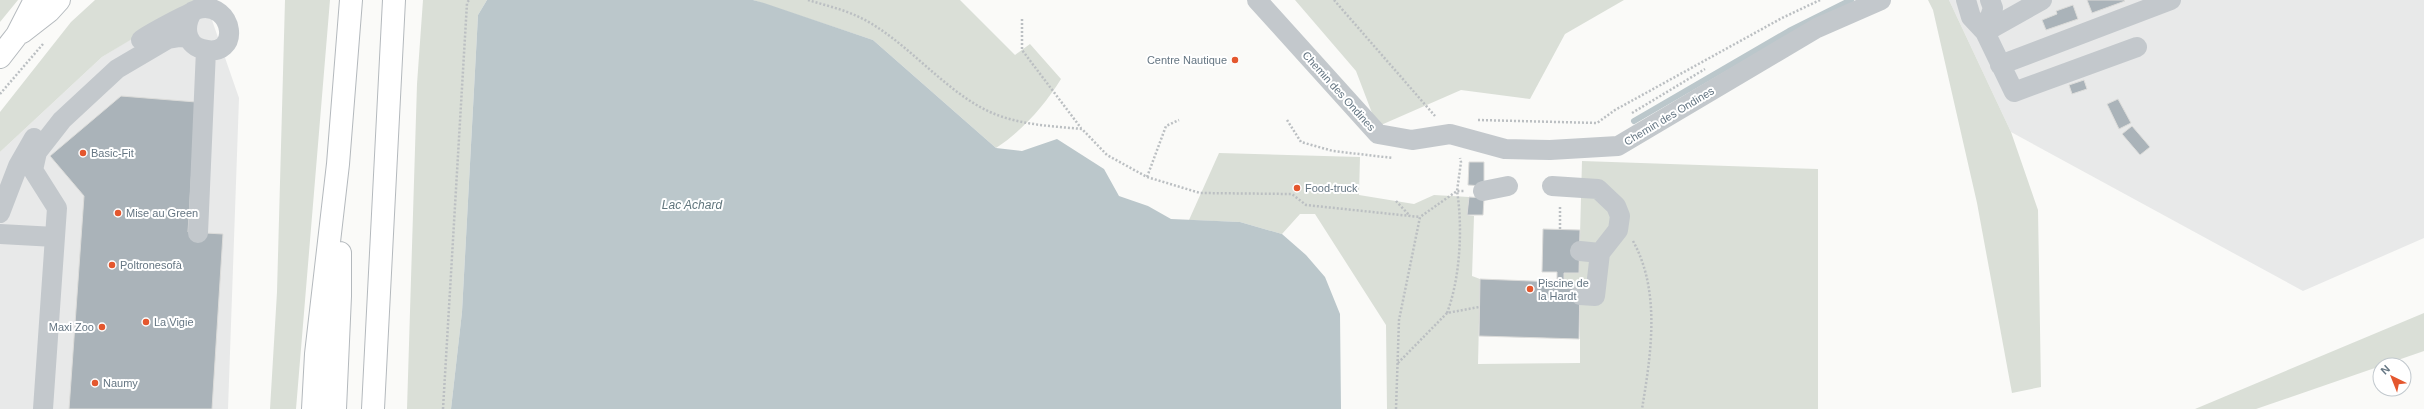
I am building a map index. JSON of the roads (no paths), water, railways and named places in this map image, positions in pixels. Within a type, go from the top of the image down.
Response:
[{"type":"main road","points":[[0,58],[18,35],[35,0]]},
{"type":"main road","points":[[18,35],[49,11],[59,0]]},
{"type":"main road","points":[[313,409],[316,354],[338,164],[351,0]]},
{"type":"main road","points":[[373,409],[394,0]]},
{"type":"main road","points":[[335,409],[340,296],[338,164]]},
{"type":"street","points":[[202,6],[186,24],[189,38],[193,44],[206,50],[220,47],[226,42],[230,28],[229,21],[235,0]]},
{"type":"street","name":"Chemin des Ondines","points":[[1257,0],[1378,134],[1412,140],[1450,134],[1505,149],[1550,150],[1618,146],[1817,28],[1881,0]]},
{"type":"street","points":[[1966,0],[1971,17],[1985,32],[2014,92],[2137,47]]},
{"type":"street","points":[[1985,32],[1993,8],[1990,0]]},
{"type":"street","points":[[1985,32],[2042,0]]},
{"type":"street","points":[[2000,65],[2171,0]]},
{"type":"street","points":[[0,213],[18,166],[34,137],[76,89],[106,64],[149,35],[202,6],[214,6],[220,9],[229,21]]},
{"type":"street","points":[[43,409],[57,208],[33,170],[37,152],[62,120],[117,69],[168,39],[180,37],[189,38]]},
{"type":"street","points":[[198,233],[207,73],[206,50]]},
{"type":"street","points":[[1483,191],[1508,186]]},
{"type":"street","points":[[1552,186],[1598,189],[1616,206],[1620,216],[1618,230],[1600,253],[1595,296],[1580,295]]},
{"type":"street","points":[[0,234],[55,237]]},
{"type":"street","points":[[1580,251],[1600,253]]},
{"type":"water","name":"Lac Achard","points":[[487,0],[753,0],[764,3],[873,40],[996,148],[1022,151],[1057,139],[1104,169],[1119,196],[1148,206],[1171,219],[1240,222],[1282,234],[1306,255],[1325,277],[1340,314],[1341,409],[451,409],[462,312],[478,15]]},
{"type":"waterway","points":[[1634,121],[1789,31],[1851,0]]},
{"type":"place","name":"Centre Nautique","points":[[1235,60]]},
{"type":"place","name":"Basic-Fit","points":[[83,153]]},
{"type":"place","name":"Food-truck","points":[[1297,188]]},
{"type":"place","name":"Mise au Green","points":[[118,213]]},
{"type":"place","name":"Poltronesofà","points":[[112,265]]},
{"type":"place","name":"Piscine de la Hardt","points":[[1530,289]]},
{"type":"place","name":"La Vigie","points":[[146,322]]},
{"type":"place","name":"Maxi Zoo","points":[[102,327]]},
{"type":"place","name":"Naumy","points":[[95,383]]}]
